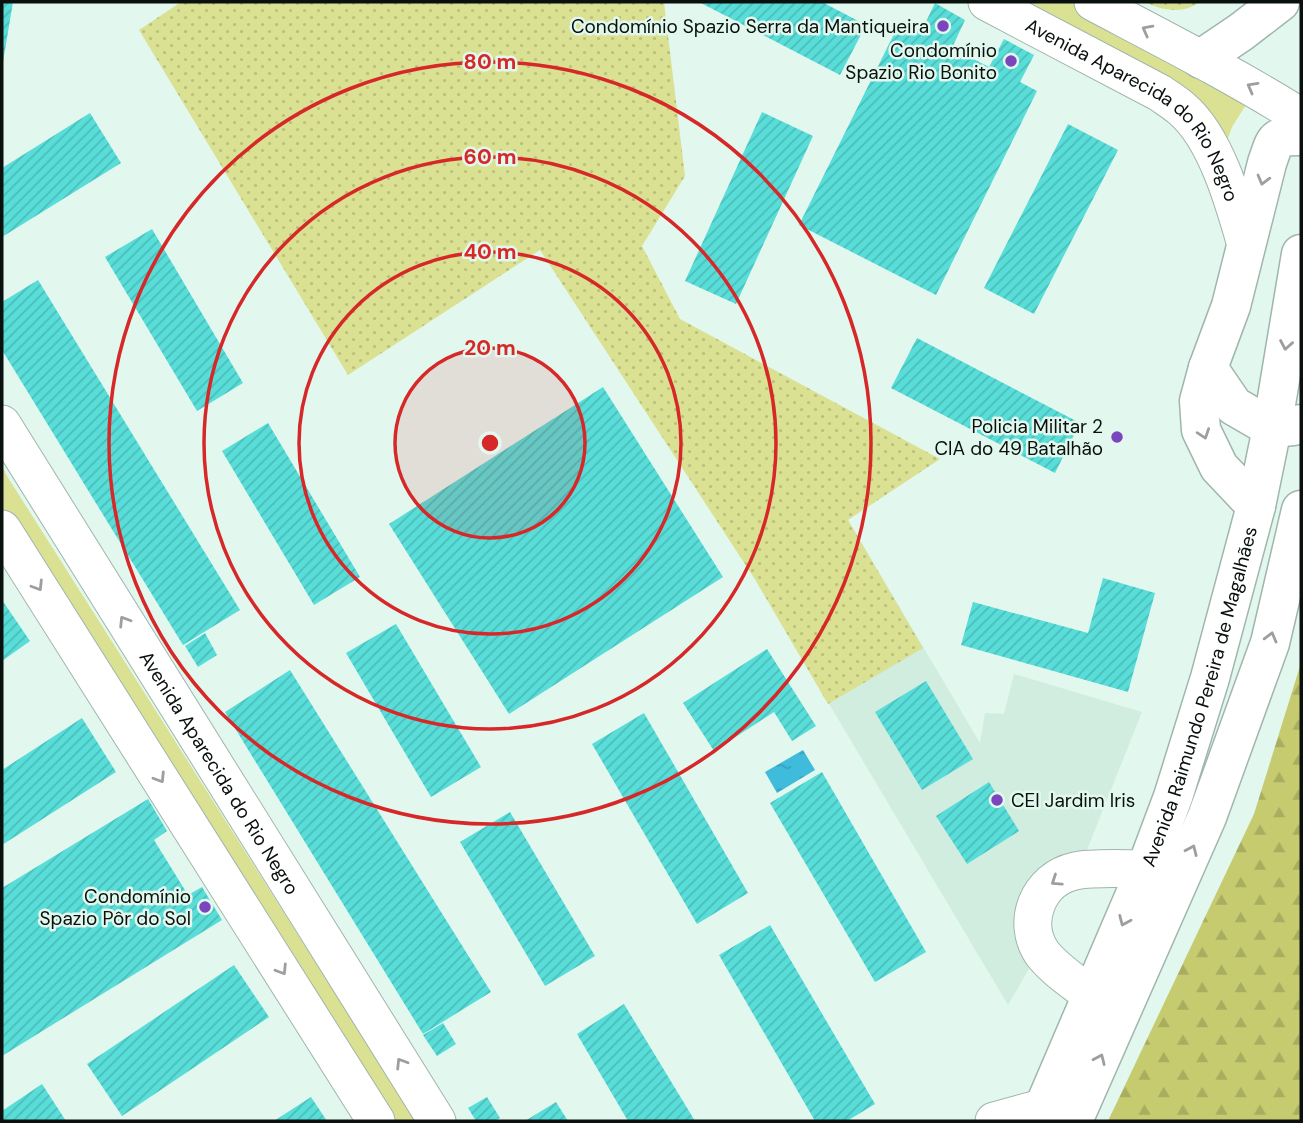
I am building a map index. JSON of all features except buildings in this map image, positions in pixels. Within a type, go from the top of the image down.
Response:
[{"type":"main road","points":[[1201,59],[1280,2]]},
{"type":"main road","points":[[1256,506],[1219,467],[1201,430],[1199,401],[1231,306],[1275,141],[1282,136],[1301,136]]},
{"type":"main road","name":"Avenida Raimundo Pereira de Magalhães","points":[[1052,1116],[1092,996],[1146,869],[1173,797],[1210,678],[1256,506],[1287,426],[1301,254]]},
{"type":"main road","points":[[1208,368],[1234,406],[1287,426]]},
{"type":"main road","name":"Avenida Raimundo Pereira de Magalhães","points":[[1052,1116],[1207,817],[1270,643],[1301,510]]},
{"type":"street","name":"Avenida Aparecida do Rio Negro","points":[[987,2],[1160,93],[1184,110],[1200,131],[1219,165],[1246,245]]},
{"type":"street","points":[[1093,2],[1268,96],[1301,117]]},
{"type":"street","name":"Avenida Aparecida do Rio Negro","points":[[2,424],[437,1121]]},
{"type":"street","points":[[2,528],[376,1121]]},
{"type":"street","points":[[1092,996],[1042,952],[1032,925],[1038,898],[1048,885],[1060,876],[1076,871],[1146,869]]},
{"type":"street","points":[[994,1121],[1052,1116]]},
{"type":"shaded area","name":"CEI Jardim Iris","points":[[848,520],[980,743],[985,713],[1004,714],[1014,674],[1142,712],[1085,855],[1021,951],[1030,967],[1008,1005],[756,581]]},
{"type":"green space","points":[[181,2],[664,2],[685,176],[642,246],[680,319],[940,459],[848,520],[923,648],[828,704],[756,581],[540,250],[348,375],[139,30]]},
{"type":"green space","points":[[1018,2],[1071,2],[1249,100],[1232,127],[1224,150]]},
{"type":"green space","points":[[1145,2],[1199,2],[1186,9],[1172,10]]},
{"type":"green space","points":[[2,466],[416,1121],[385,1121],[2,515]]},
{"type":"green space","points":[[1301,663],[1301,1121],[1108,1121],[1254,814]]},
{"type":"water","points":[[803,750],[815,770],[777,793],[765,772]]},
{"type":"place","name":"Condomínio Spazio Serra da Mantiqueira","points":[[943,26]]},
{"type":"place","name":"Condomínio Spazio Rio Bonito","points":[[1011,61]]},
{"type":"place","name":"Policia Militar 2 CIA do 49 Batalhão","points":[[1117,437]]},
{"type":"place","name":"CEI Jardim Iris","points":[[997,800]]},
{"type":"place","name":"Condomínio Spazio Pôr do Sol","points":[[205,907]]}]
